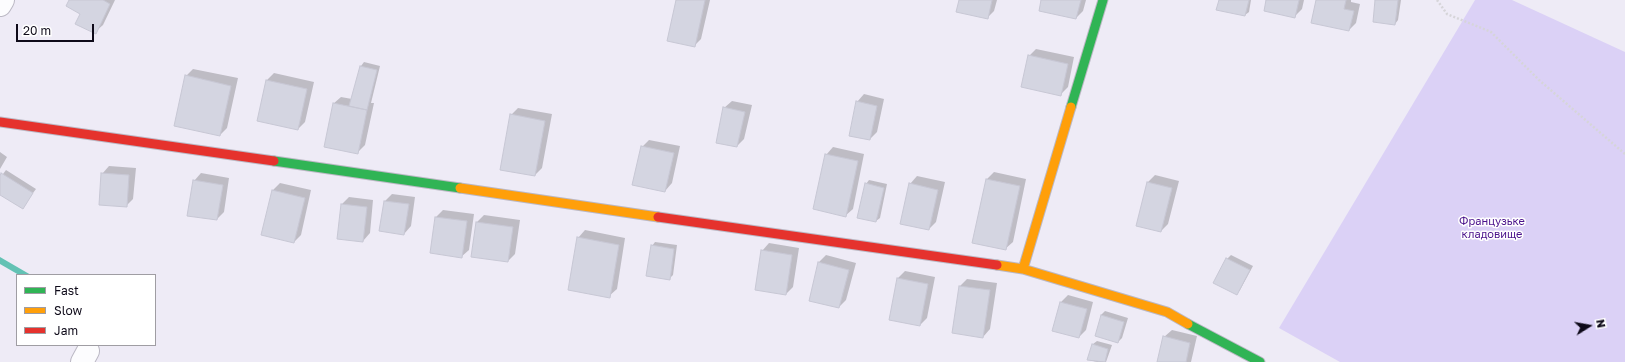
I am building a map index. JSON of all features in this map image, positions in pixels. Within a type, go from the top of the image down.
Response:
[{"type":"street","points":[[0,5],[3,0]]},
{"type":"street","points":[[1023,270],[1103,0]]},
{"type":"street","points":[[0,122],[1023,270],[1167,312],[1260,362]]},
{"type":"path","points":[[1437,0],[1447,14],[1491,32],[1539,80],[1625,154]]},
{"type":"green space","name":"Французьке кладовище","points":[[1475,0],[1512,0],[1625,52],[1625,362],[1340,362],[1279,328]]},
{"type":"shaded area","points":[[0,257],[29,274],[17,274],[0,264]]},
{"type":"building","points":[[69,0],[103,0],[110,4],[96,34],[75,24],[80,14],[66,6]]},
{"type":"building","points":[[676,0],[705,0],[695,47],[667,41]]},
{"type":"building","points":[[959,0],[992,0],[988,19],[956,12]]},
{"type":"building","points":[[1041,0],[1081,0],[1076,19],[1039,11]]},
{"type":"building","points":[[1219,0],[1249,0],[1245,16],[1216,10]]},
{"type":"building","points":[[1266,0],[1299,0],[1295,18],[1264,11]]},
{"type":"building","points":[[1316,0],[1346,0],[1344,9],[1354,11],[1349,31],[1311,23]]},
{"type":"building","points":[[1375,0],[1398,0],[1395,25],[1373,22]]},
{"type":"building","points":[[1028,55],[1068,64],[1061,96],[1021,87]]},
{"type":"building","points":[[360,66],[377,70],[367,110],[349,106]]},
{"type":"building","points":[[185,75],[231,86],[220,136],[174,126]]},
{"type":"building","points":[[266,80],[307,89],[298,130],[257,121]]},
{"type":"building","points":[[856,101],[877,106],[870,140],[849,136]]},
{"type":"building","points":[[333,103],[367,110],[358,154],[324,147]]},
{"type":"building","points":[[723,107],[745,112],[737,147],[716,143]]},
{"type":"building","points":[[510,114],[545,121],[535,176],[500,170]]},
{"type":"building","points":[[641,146],[674,153],[665,192],[632,185]]},
{"type":"building","points":[[825,154],[858,161],[846,217],[813,209]]},
{"type":"building","points":[[1,173],[33,193],[23,209],[0,195]]},
{"type":"building","points":[[101,173],[129,175],[127,207],[99,205]]},
{"type":"building","points":[[986,179],[1020,186],[1006,250],[972,243]]},
{"type":"building","points":[[193,180],[223,185],[217,220],[187,216]]},
{"type":"building","points":[[1147,182],[1172,188],[1161,232],[1136,226]]},
{"type":"building","points":[[865,183],[884,188],[876,222],[857,218]]},
{"type":"building","points":[[909,183],[938,190],[929,230],[900,224]]},
{"type":"building","points":[[272,190],[305,198],[294,243],[261,235]]},
{"type":"building","points":[[384,201],[409,204],[404,235],[379,231]]},
{"type":"building","points":[[341,204],[367,207],[363,242],[337,239]]},
{"type":"building","points":[[435,217],[467,221],[462,258],[430,253]]},
{"type":"building","points":[[476,222],[513,227],[508,262],[471,257]]},
{"type":"building","points":[[577,237],[619,245],[610,298],[568,290]]},
{"type":"building","points":[[651,245],[674,249],[670,280],[646,276]]},
{"type":"building","points":[[761,250],[792,255],[786,295],[755,290]]},
{"type":"building","points":[[1226,258],[1250,270],[1237,295],[1213,283]]},
{"type":"building","points":[[818,262],[849,270],[839,308],[809,301]]},
{"type":"building","points":[[897,278],[928,284],[920,326],[889,320]]},
{"type":"building","points":[[959,286],[990,290],[983,338],[952,333]]},
{"type":"building","points":[[1060,302],[1087,309],[1079,338],[1052,331]]},
{"type":"building","points":[[1101,315],[1124,322],[1118,343],[1095,336]]},
{"type":"building","points":[[1163,336],[1190,343],[1186,362],[1157,362]]},
{"type":"building","points":[[1092,344],[1108,349],[1105,362],[1087,360]]},
{"type":"traffic: fast","points":[[1071,107],[1103,0]]},
{"type":"traffic: fast","points":[[274,161],[460,188]]},
{"type":"traffic: fast","points":[[1188,324],[1260,362]]},
{"type":"traffic: slow","points":[[1023,269],[1071,107]]},
{"type":"traffic: slow","points":[[460,188],[658,217]]},
{"type":"traffic: slow","points":[[997,265],[1023,269],[1167,312],[1188,324]]},
{"type":"traffic: jam","points":[[0,122],[274,161]]},
{"type":"traffic: jam","points":[[658,217],[997,265]]}]
